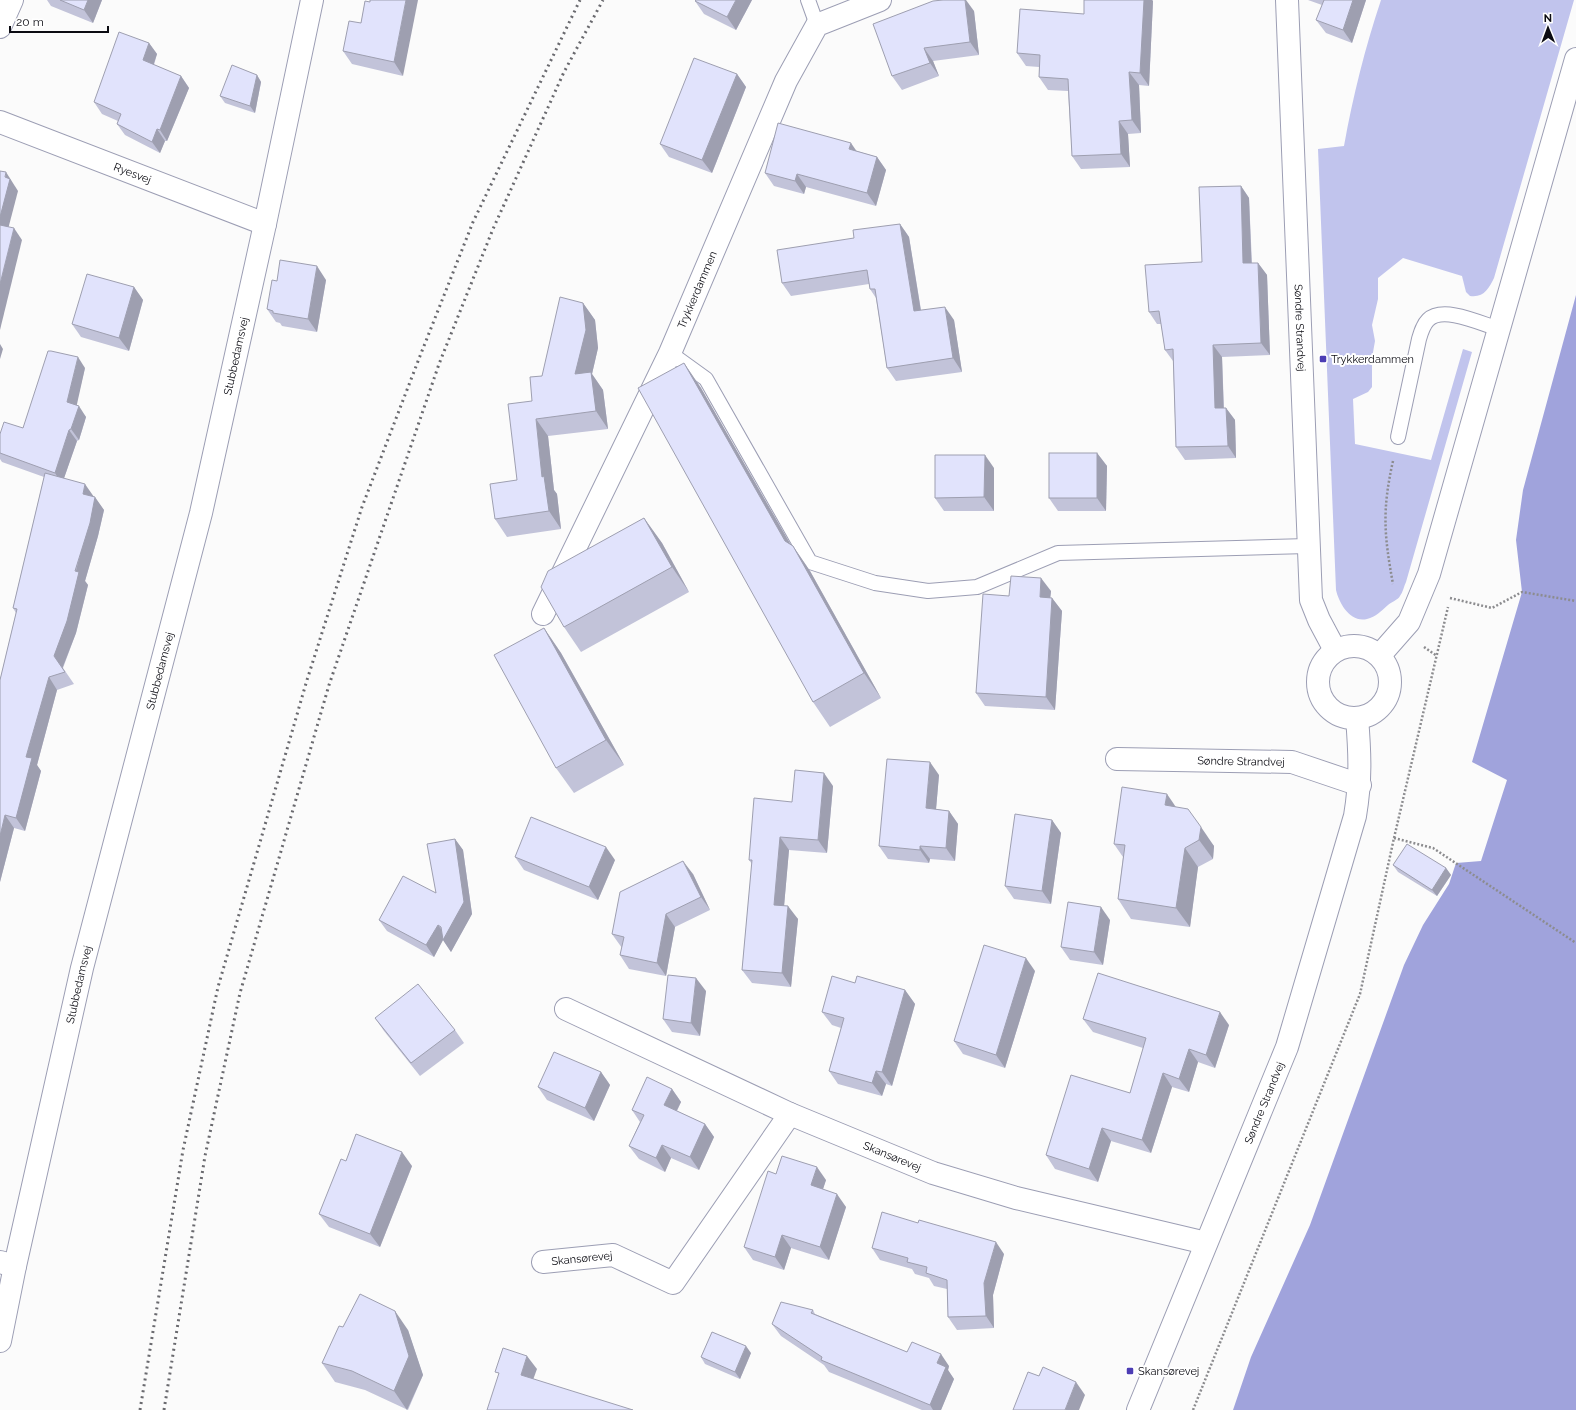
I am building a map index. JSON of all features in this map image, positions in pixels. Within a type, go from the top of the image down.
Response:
[{"type":"street","points":[[0,27],[12,0]]},
{"type":"street","name":"Stubbedamsvej","points":[[0,1341],[7,1264],[82,968],[201,514],[265,224],[312,0]]},
{"type":"street","points":[[817,25],[880,0]]},
{"type":"street","name":"Søndre Strandvej","points":[[1287,0],[1311,600],[1319,620],[1335,650]]},
{"type":"street","name":"Trykkerdammen","points":[[543,614],[670,353],[786,81],[817,25]]},
{"type":"street","points":[[1380,656],[1409,622],[1426,580],[1576,59]]},
{"type":"street","name":"Ryesvej","points":[[0,122],[265,224]]},
{"type":"street","points":[[1346,646],[1370,648],[1380,656],[1387,665],[1390,677],[1388,694],[1378,709],[1368,715],[1357,718],[1343,716],[1331,710],[1322,699],[1318,686],[1319,672],[1325,660],[1335,650],[1346,646]]},
{"type":"street","name":"Søndre Strandvej","points":[[1138,1410],[1288,1047],[1356,816],[1360,785],[1357,718]]},
{"type":"street","name":"Søndre Strandvej","points":[[1117,759],[1292,762],[1360,785]]},
{"type":"street","name":"Skansørevej","points":[[566,1008],[790,1114],[933,1173],[1016,1198],[1206,1243]]},
{"type":"street","name":"Skansørevej","points":[[543,1262],[613,1255],[673,1282],[790,1114]]},
{"type":"lane","points":[[808,0],[817,25]]},
{"type":"lane","points":[[1398,437],[1422,327],[1429,318],[1439,314],[1451,314],[1499,329]]},
{"type":"lane","points":[[670,353],[706,379],[810,562],[875,583],[928,591],[978,587],[1058,553],[1308,546]]},
{"type":"path","points":[[1393,587],[1384,519],[1387,487],[1398,437]]},
{"type":"path","points":[[1193,1410],[1360,994],[1394,838],[1452,591]]},
{"type":"path","points":[[1450,598],[1492,608],[1522,592],[1576,601]]},
{"type":"path","points":[[1394,838],[1433,848],[1576,943]]},
{"type":"shaded area","points":[[1381,0],[1574,0],[1494,278],[1488,289],[1482,294],[1470,296],[1466,292],[1462,276],[1403,258],[1378,278],[1378,299],[1372,325],[1375,341],[1372,358],[1372,387],[1368,392],[1353,399],[1355,444],[1431,460],[1463,349],[1472,352],[1403,591],[1398,599],[1389,604],[1376,615],[1367,619],[1361,619],[1355,618],[1346,611],[1336,590],[1318,149],[1344,146],[1360,72]]},
{"type":"shaded area","points":[[1576,295],[1576,1410],[1233,1410],[1251,1357],[1310,1225],[1404,965],[1423,925],[1449,884],[1456,863],[1481,861],[1507,780],[1472,762],[1522,592],[1516,540],[1523,490]]},
{"type":"building","points":[[60,0],[88,0],[84,10]]},
{"type":"building","points":[[370,0],[406,0],[394,62],[343,51],[349,21],[361,23],[365,1],[370,2]]},
{"type":"building","points":[[736,0],[727,17],[695,1]]},
{"type":"building","points":[[965,0],[970,42],[924,48],[930,63],[892,76],[873,24],[933,1]]},
{"type":"building","points":[[1084,0],[1144,0],[1140,73],[1129,72],[1132,120],[1119,121],[1121,154],[1072,156],[1068,79],[1039,77],[1040,55],[1017,53],[1020,9],[1084,14]]},
{"type":"building","points":[[1324,0],[1353,0],[1343,30],[1316,20]]},
{"type":"building","points":[[119,32],[149,43],[143,60],[181,76],[160,130],[157,129],[152,142],[117,124],[121,114],[94,102]]},
{"type":"building","points":[[694,58],[737,74],[702,160],[660,144]]},
{"type":"building","points":[[232,65],[257,75],[250,106],[220,96]]},
{"type":"building","points":[[778,123],[851,143],[849,149],[877,157],[867,193],[797,174],[795,181],[765,173]]},
{"type":"building","points":[[0,171],[6,172],[5,177],[10,179],[0,217]]},
{"type":"building","points":[[1241,186],[1243,263],[1258,263],[1261,343],[1213,345],[1215,408],[1226,408],[1228,446],[1176,447],[1173,349],[1165,350],[1159,311],[1149,312],[1145,265],[1202,262],[1199,187]]},
{"type":"building","points":[[900,224],[914,311],[945,307],[953,358],[887,368],[875,289],[870,289],[867,270],[782,283],[777,250],[854,238],[853,230]]},
{"type":"building","points":[[0,225],[14,228],[0,284]]},
{"type":"building","points":[[280,260],[317,266],[308,319],[273,313],[273,311],[267,309],[272,280],[277,281]]},
{"type":"building","points":[[87,274],[134,287],[119,338],[72,324]]},
{"type":"building","points":[[560,297],[583,303],[586,330],[575,374],[591,372],[596,411],[536,419],[542,477],[544,476],[549,511],[495,519],[490,484],[517,480],[508,404],[532,401],[530,377],[542,376]]},
{"type":"building","points":[[48,351],[78,357],[67,402],[79,406],[71,429],[69,430],[55,473],[0,453],[0,434],[4,422],[23,428]]},
{"type":"building","points":[[684,363],[785,541],[793,546],[864,673],[813,702],[638,388]]},
{"type":"building","points":[[1049,453],[1097,453],[1097,498],[1049,498]]},
{"type":"building","points":[[935,455],[985,455],[984,497],[935,498]]},
{"type":"building","points":[[45,473],[85,484],[83,494],[95,497],[90,523],[75,571],[79,572],[67,621],[54,656],[65,672],[49,677],[26,757],[32,758],[16,818],[5,815],[0,836],[0,680],[17,609],[13,608]]},
{"type":"building","points":[[644,518],[672,567],[564,627],[541,587],[548,571]]},
{"type":"building","points":[[1011,576],[1041,578],[1040,597],[1052,598],[1046,697],[976,693],[983,594],[1009,596]]},
{"type":"building","points":[[544,628],[606,740],[556,768],[494,655]]},
{"type":"building","points":[[887,759],[930,762],[926,808],[949,811],[946,848],[920,846],[920,850],[879,846]]},
{"type":"building","points":[[795,770],[824,773],[818,840],[780,837],[774,905],[788,906],[782,973],[742,970],[752,860],[749,860],[754,798],[792,802]]},
{"type":"building","points":[[1122,787],[1167,794],[1165,805],[1188,809],[1201,827],[1199,840],[1185,848],[1176,908],[1118,899],[1125,845],[1114,844]]},
{"type":"building","points":[[1015,814],[1052,820],[1042,891],[1005,886]]},
{"type":"building","points":[[531,817],[606,847],[589,887],[515,857]]},
{"type":"building","points":[[455,839],[464,902],[443,940],[441,927],[438,925],[426,945],[379,920],[403,876],[436,893],[427,844]]},
{"type":"building","points":[[1407,844],[1446,868],[1432,890],[1393,865]]},
{"type":"building","points":[[683,861],[701,897],[666,914],[657,963],[620,955],[624,937],[612,934],[620,892]]},
{"type":"building","points":[[1068,902],[1101,907],[1094,952],[1061,947]]},
{"type":"building","points":[[984,945],[1026,958],[996,1055],[954,1041]]},
{"type":"building","points":[[1098,973],[1220,1012],[1206,1055],[1189,1049],[1179,1079],[1163,1073],[1142,1140],[1102,1128],[1089,1169],[1046,1155],[1071,1075],[1130,1093],[1146,1038],[1083,1019]]},
{"type":"building","points":[[668,975],[696,978],[691,1023],[663,1019]]},
{"type":"building","points":[[832,976],[855,983],[857,976],[905,990],[882,1072],[876,1071],[872,1083],[829,1071],[844,1018],[822,1012]]},
{"type":"building","points":[[418,984],[455,1030],[411,1063],[375,1018]]},
{"type":"building","points":[[554,1052],[601,1072],[585,1108],[538,1087]]},
{"type":"building","points":[[647,1077],[672,1089],[664,1105],[705,1124],[690,1157],[662,1145],[656,1158],[629,1146],[644,1115],[632,1110]]},
{"type":"building","points":[[356,1134],[402,1152],[370,1234],[319,1214],[341,1159],[346,1161]]},
{"type":"building","points":[[782,1156],[817,1167],[811,1185],[837,1194],[820,1247],[782,1235],[775,1257],[744,1247],[768,1171],[776,1174]]},
{"type":"building","points":[[882,1212],[918,1223],[919,1220],[996,1242],[984,1283],[986,1316],[948,1317],[947,1280],[926,1273],[927,1267],[907,1262],[908,1258],[872,1248]]},
{"type":"building","points":[[360,1294],[395,1311],[409,1356],[394,1391],[352,1371],[322,1363],[339,1326],[343,1327]]},
{"type":"building","points":[[781,1302],[813,1310],[811,1313],[907,1352],[912,1342],[941,1354],[937,1363],[946,1367],[930,1405],[821,1360],[822,1357],[772,1324]]},
{"type":"building","points":[[712,1332],[746,1346],[735,1372],[701,1357]]},
{"type":"building","points":[[503,1348],[527,1356],[521,1375],[633,1410],[487,1410],[499,1373],[495,1372]]},
{"type":"building","points":[[1043,1367],[1076,1382],[1065,1410],[1013,1410],[1028,1372],[1039,1376]]},
{"type":"railway","points":[[140,1410],[183,1150],[218,987],[307,680],[362,507],[473,222],[580,0]]},
{"type":"railway","points":[[164,1410],[205,1156],[240,993],[329,685],[439,364],[493,229],[564,72],[603,0]]},
{"type":"place","name":"Trykkerdammen","points":[[1323,359]]},
{"type":"place","name":"Skansørevej","points":[[1130,1371]]}]
